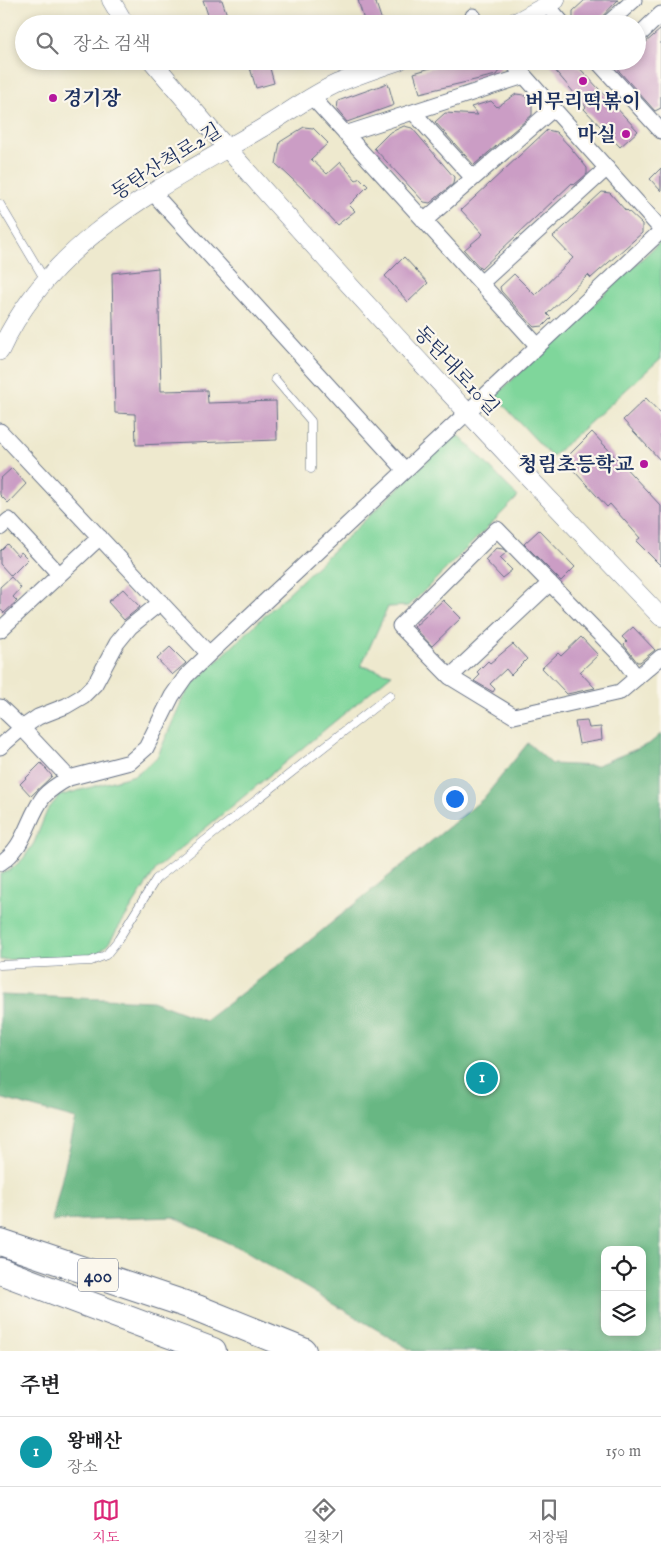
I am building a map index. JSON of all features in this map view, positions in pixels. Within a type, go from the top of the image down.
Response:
[{"type":"highway","name":"400","points":[[0,1242],[197,1308],[303,1351]]},
{"type":"highway","name":"400","points":[[0,1271],[202,1346]]},
{"type":"street","points":[[111,0],[120,15]]},
{"type":"street","points":[[617,15],[634,0]]},
{"type":"street","points":[[529,15],[552,3],[558,15]]},
{"type":"street","points":[[646,28],[661,14]]},
{"type":"street","name":"동탄대로10길","points":[[160,70],[226,148],[472,407],[661,617]]},
{"type":"street","name":"동탄산척로2길","points":[[0,351],[20,315],[44,280],[64,259],[103,226],[226,148],[312,97],[338,83],[373,70]]},
{"type":"street","points":[[0,863],[17,849],[44,797],[55,786],[69,778],[130,762],[141,753],[146,748],[172,696],[186,676],[661,230],[518,70]]},
{"type":"street","points":[[610,70],[659,124]]},
{"type":"street","points":[[345,134],[524,76]]},
{"type":"street","points":[[312,97],[537,345]]},
{"type":"street","points":[[424,221],[553,109]]},
{"type":"street","points":[[413,112],[473,178]]},
{"type":"street","points":[[481,283],[607,168]]},
{"type":"street","points":[[154,193],[405,470]]},
{"type":"street","points":[[0,432],[209,654]]},
{"type":"street","points":[[0,528],[9,520],[59,574]]},
{"type":"street","points":[[637,678],[620,656],[497,528],[400,626],[450,677],[514,716],[620,692],[637,678],[661,657]]},
{"type":"street","points":[[0,630],[100,537]]},
{"type":"street","points":[[450,677],[550,583]]},
{"type":"street","points":[[0,748],[22,728],[38,717],[66,706],[83,696],[95,684],[121,638],[130,627],[160,602]]},
{"type":"street","points":[[0,707],[69,778]]},
{"type":"lane","points":[[0,204],[44,280]]},
{"type":"lane","points":[[276,379],[311,421],[311,469]]},
{"type":"lane","points":[[0,966],[91,961],[106,955],[118,940],[156,879],[390,695]]},
{"type":"green space","points":[[661,241],[661,358],[552,457],[495,396]]},
{"type":"green space","points":[[460,436],[518,497],[409,606],[388,607],[361,666],[392,674],[156,869],[108,944],[96,955],[0,960],[0,874],[9,871],[23,859],[34,843],[47,811],[59,796],[135,775],[157,758],[182,700],[191,686],[451,438]]},
{"type":"green space","points":[[661,734],[661,1351],[413,1351],[241,1249],[174,1217],[52,1221],[76,1119],[0,1098],[0,995],[152,1001],[205,1021],[297,951],[483,799],[528,743],[552,764],[595,766],[649,744]]},
{"type":"building","points":[[203,0],[222,0],[227,15],[208,15]]},
{"type":"building","points":[[358,0],[375,0],[380,15],[362,15]]},
{"type":"building","points":[[585,0],[618,0],[604,15],[573,15],[573,11]]},
{"type":"building","points":[[661,29],[661,108],[655,111],[619,71],[646,70],[646,42]]},
{"type":"building","points":[[251,70],[270,70],[274,83],[256,88]]},
{"type":"building","points":[[424,70],[500,70],[496,75],[420,93],[414,73]]},
{"type":"building","points":[[555,70],[581,70],[638,131],[620,147],[584,109],[586,107]]},
{"type":"building","points":[[388,83],[394,105],[347,122],[337,110],[338,101]]},
{"type":"building","points":[[516,94],[524,95],[532,105],[532,115],[474,165],[435,122],[445,113],[478,115],[471,107],[491,101],[497,107]]},
{"type":"building","points":[[404,126],[412,128],[454,177],[453,184],[430,203],[424,202],[374,148],[389,133]]},
{"type":"building","points":[[304,127],[313,128],[328,143],[311,159],[327,174],[340,162],[356,180],[360,178],[368,186],[349,205],[355,211],[337,225],[276,164],[280,142]]},
{"type":"building","points":[[547,130],[556,132],[570,147],[587,168],[587,174],[574,185],[572,183],[481,269],[464,250],[483,234],[461,210]]},
{"type":"building","points":[[661,168],[661,191],[650,179]]},
{"type":"building","points":[[602,192],[610,193],[626,211],[642,224],[642,233],[591,278],[588,275],[547,314],[551,318],[543,326],[534,327],[501,291],[500,287],[514,274],[535,295],[573,258],[553,237]]},
{"type":"building","points":[[404,257],[428,283],[408,302],[385,276]]},
{"type":"building","points":[[158,268],[161,391],[207,390],[208,403],[276,401],[277,440],[136,445],[135,414],[115,413],[112,273]]},
{"type":"building","points":[[646,398],[661,414],[661,461],[623,420]]},
{"type":"building","points":[[592,432],[661,506],[661,566],[636,541],[640,538],[610,504],[607,507],[564,460]]},
{"type":"building","points":[[12,468],[26,484],[8,503],[0,495],[0,479]]},
{"type":"building","points":[[539,530],[575,567],[561,581],[524,544]]},
{"type":"building","points":[[7,544],[18,556],[21,552],[28,559],[11,576],[0,564],[0,551]]},
{"type":"building","points":[[496,548],[507,552],[500,558],[512,570],[502,578],[485,560]]},
{"type":"building","points":[[11,577],[21,588],[13,597],[17,601],[4,613],[0,609],[0,587]]},
{"type":"building","points":[[123,589],[140,607],[124,620],[108,602]]},
{"type":"building","points":[[443,600],[461,618],[432,646],[414,627]]},
{"type":"building","points":[[633,627],[655,650],[640,662],[637,662],[624,645],[627,642],[622,637]]},
{"type":"building","points":[[581,637],[598,655],[580,672],[595,688],[567,694],[542,668],[558,653],[561,656]]},
{"type":"building","points":[[513,644],[527,659],[511,675],[506,669],[490,684],[495,689],[493,692],[474,681],[480,675],[477,672],[488,661],[490,663]]},
{"type":"building","points":[[170,647],[186,663],[172,675],[157,659]]},
{"type":"building","points":[[587,721],[589,728],[601,727],[602,740],[579,744],[575,722]]},
{"type":"building","points":[[41,763],[52,776],[31,796],[20,784]]},
{"type":"place","name":"버무리떡볶이","points":[[583,81]]},
{"type":"place","name":"경기장","points":[[53,98]]},
{"type":"place","name":"마실","points":[[626,134]]},
{"type":"place","name":"청림초등학교","points":[[644,464]]},
{"type":"place","name":"왕배산","points":[[482,1078]]}]
